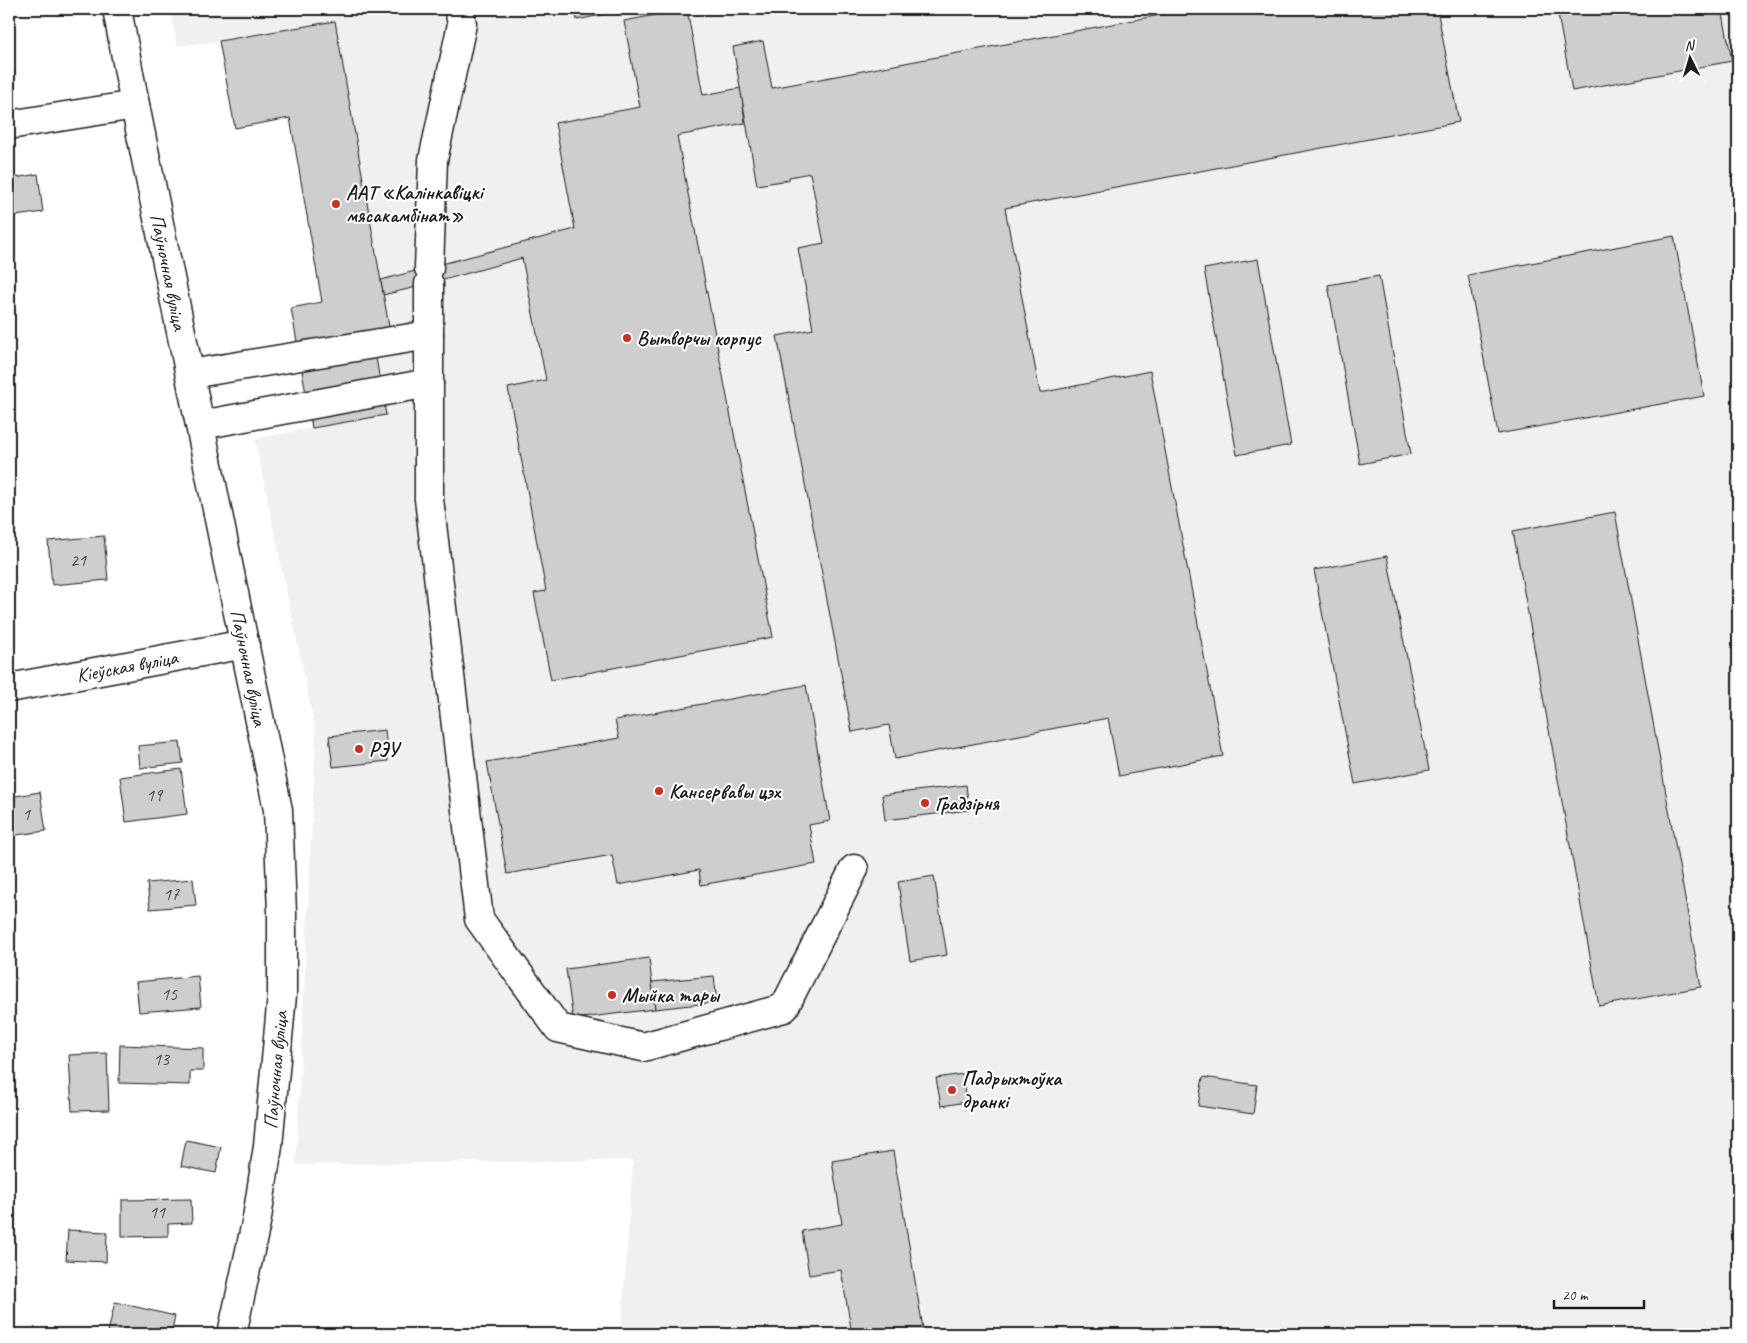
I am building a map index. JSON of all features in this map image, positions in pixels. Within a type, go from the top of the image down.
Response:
[{"type":"street","name":"Паўночная вуліца","points":[[117,9],[278,810],[282,913],[282,996],[268,1146],[257,1218],[232,1334]]},
{"type":"street","points":[[458,9],[462,24],[433,160],[429,276],[429,499],[479,920],[558,1028],[643,1047],[784,1008],[854,868]]},
{"type":"street","points":[[9,125],[135,105]]},
{"type":"street","points":[[190,374],[429,335]]},
{"type":"street","points":[[201,426],[429,383]]},
{"type":"street","name":"Кіеўская вуліца","points":[[9,688],[245,644]]},
{"type":"shaded area","name":"ААТ «Калінкавіцкі мясакамбінат»","points":[[170,9],[1738,9],[1738,1334],[621,1334],[633,1160],[296,1165],[316,733],[255,439],[312,428],[322,302],[290,119],[235,128],[220,41],[177,46]]},
{"type":"building","points":[[575,9],[630,9],[577,20]]},
{"type":"building","name":"Вытворчы корпус","points":[[687,9],[703,95],[741,88],[745,123],[677,136],[773,637],[551,680],[534,593],[546,591],[508,388],[546,380],[522,258],[383,295],[381,280],[575,229],[555,123],[640,107],[624,21]]},
{"type":"building","points":[[1192,9],[1437,9],[1459,122],[1005,208],[1040,393],[1150,371],[1223,756],[1119,776],[1108,718],[895,759],[889,725],[852,732],[777,336],[813,329],[798,248],[824,243],[810,173],[789,177],[789,180],[757,185],[733,47],[763,41],[772,88]]},
{"type":"building","points":[[1557,9],[1722,9],[1732,61],[1572,91]]},
{"type":"building","name":"ААТ «Калінкавіцкі мясакамбінат»","points":[[335,21],[391,338],[373,341],[386,415],[312,428],[291,308],[322,302],[290,118],[235,128],[219,41]]},
{"type":"building","points":[[9,38],[15,75],[9,77]]},
{"type":"building","points":[[38,174],[43,212],[9,217],[9,179]]},
{"type":"building","points":[[1674,236],[1704,396],[1498,434],[1468,275]]},
{"type":"building","points":[[1258,259],[1291,445],[1237,455],[1204,269]]},
{"type":"building","points":[[1379,276],[1411,454],[1360,464],[1328,285]]},
{"type":"building","points":[[1615,512],[1701,987],[1599,1006],[1513,531]]},
{"type":"building","points":[[104,536],[108,580],[52,585],[48,541]]},
{"type":"building","points":[[1387,556],[1429,770],[1355,784],[1314,570]]},
{"type":"building","name":"Кансервавы цэх","points":[[806,685],[830,821],[809,825],[816,864],[701,885],[699,870],[618,885],[612,855],[507,874],[487,762],[619,738],[615,720]]},
{"type":"building","name":"РЭУ","points":[[385,730],[388,761],[333,767],[329,736]]},
{"type":"building","points":[[180,742],[183,763],[140,768],[138,746]]},
{"type":"building","points":[[181,769],[187,814],[126,822],[120,777]]},
{"type":"building","name":"Градзірня","points":[[966,785],[969,810],[885,820],[882,795]]},
{"type":"building","points":[[40,792],[46,831],[9,836],[9,797]]},
{"type":"building","points":[[934,876],[947,955],[910,961],[898,882]]},
{"type":"building","points":[[193,879],[196,905],[150,909],[147,883]]},
{"type":"building","name":"Мыйка тары","points":[[649,958],[655,1009],[573,1019],[566,969]]},
{"type":"building","points":[[198,976],[201,1007],[139,1012],[136,982]]},
{"type":"building","points":[[714,976],[717,1002],[655,1009],[652,982]]},
{"type":"building","points":[[120,1045],[203,1048],[203,1071],[190,1071],[190,1085],[119,1083]]},
{"type":"building","points":[[107,1053],[109,1110],[72,1111],[69,1055]]},
{"type":"building","name":"Падрыхтоўка дранкі","points":[[963,1074],[967,1102],[941,1106],[936,1078]]},
{"type":"building","points":[[1203,1077],[1257,1085],[1253,1114],[1198,1106]]},
{"type":"building","points":[[186,1140],[221,1147],[216,1173],[181,1166]]},
{"type":"building","points":[[893,1151],[924,1334],[852,1334],[841,1270],[809,1275],[802,1231],[842,1224],[832,1161]]},
{"type":"building","points":[[191,1199],[192,1223],[168,1224],[168,1236],[122,1237],[122,1200]]},
{"type":"building","points":[[68,1230],[107,1232],[106,1262],[66,1260]]},
{"type":"building","points":[[115,1302],[175,1316],[171,1334],[117,1334],[108,1332]]},
{"type":"place","name":"ААТ «Калінкавіцкі мясакамбінат»","points":[[336,204]]},
{"type":"place","name":"Вытворчы корпус","points":[[627,338]]},
{"type":"place","name":"РЭУ","points":[[359,749]]},
{"type":"place","name":"Кансервавы цэх","points":[[659,791]]},
{"type":"place","name":"Градзірня","points":[[925,803]]},
{"type":"place","name":"Мыйка тары","points":[[612,995]]},
{"type":"place","name":"Падрыхтоўка дранкі","points":[[952,1090]]}]
